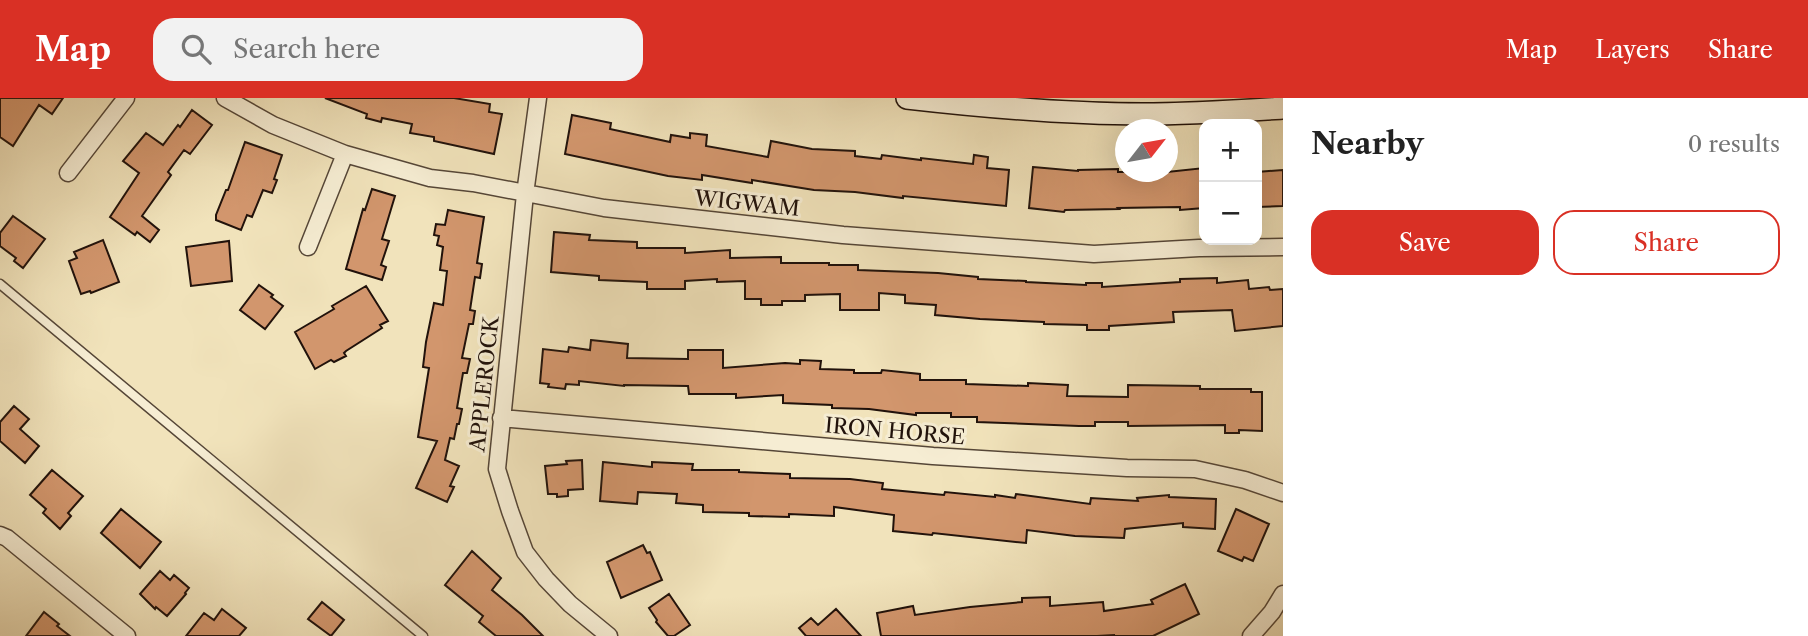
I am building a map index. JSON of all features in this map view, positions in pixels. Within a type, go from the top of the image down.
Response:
[{"type":"main road","points":[[907,98],[1059,112],[1142,114],[1283,108]]},
{"type":"street","points":[[68,173],[126,98]]},
{"type":"street","name":"WIGWAM","points":[[225,98],[273,125],[345,154],[430,178],[473,183],[604,208],[817,232],[1094,254],[1199,248],[1283,247]]},
{"type":"street","name":"APPLEROCK","points":[[538,98],[525,194],[497,468],[525,552],[570,604],[609,636]]},
{"type":"street","points":[[308,247],[345,154]]},
{"type":"street","name":"IRON HORSE","points":[[501,418],[933,456],[1127,468],[1195,469],[1245,480],[1283,493]]},
{"type":"street","points":[[0,536],[7,538],[127,636]]},
{"type":"street","points":[[1251,636],[1272,612],[1283,594]]},
{"type":"lane","points":[[0,284],[423,636]]},
{"type":"building","points":[[0,98],[63,98],[52,114],[39,105],[13,146],[0,137]]},
{"type":"building","points":[[325,98],[454,98],[490,104],[489,112],[502,114],[494,154],[434,141],[434,137],[410,133],[412,124],[366,118],[367,114]]},
{"type":"building","points":[[192,110],[212,125],[190,154],[184,150],[168,172],[171,175],[142,216],[159,230],[150,242],[110,217],[139,173],[123,161],[146,133],[163,145]]},
{"type":"building","points":[[572,115],[611,123],[610,129],[670,142],[671,135],[690,138],[690,133],[707,135],[706,146],[768,157],[771,141],[812,149],[855,151],[855,156],[881,159],[882,155],[973,164],[974,155],[988,157],[987,168],[1009,170],[1006,206],[814,190],[702,175],[702,180],[668,176],[565,154]]},
{"type":"building","points":[[245,142],[282,155],[272,193],[263,190],[252,217],[247,215],[241,230],[216,220],[216,215]]},
{"type":"building","points":[[1033,167],[1078,171],[1115,169],[1115,182],[1178,182],[1178,171],[1199,169],[1199,208],[1118,208],[1064,212],[1029,208]]},
{"type":"building","points":[[1283,170],[1283,206],[1262,207],[1262,172]]},
{"type":"building","points":[[372,189],[395,196],[382,239],[389,241],[381,265],[386,267],[382,280],[346,269],[363,209],[365,210]]},
{"type":"building","points":[[448,210],[484,217],[477,263],[482,264],[480,278],[475,277],[470,310],[475,311],[473,324],[469,324],[462,358],[470,359],[467,373],[463,373],[457,408],[462,409],[454,439],[450,438],[445,460],[459,466],[450,486],[454,487],[447,502],[416,488],[437,441],[418,437],[429,368],[423,367],[426,342],[434,303],[443,305],[447,271],[440,270],[443,247],[437,245],[439,236],[434,235],[436,224],[445,225]]},
{"type":"building","points":[[13,216],[45,239],[23,268],[14,261],[16,258],[0,246],[0,233]]},
{"type":"building","points":[[554,232],[590,235],[589,240],[637,242],[637,248],[685,248],[685,253],[730,250],[730,258],[781,257],[781,263],[858,265],[858,270],[938,273],[978,279],[1086,285],[1102,283],[1102,287],[1180,282],[1180,279],[1217,278],[1217,283],[1248,280],[1249,289],[1283,289],[1283,326],[1235,331],[1232,310],[1173,312],[1174,322],[1087,330],[1087,325],[935,315],[936,305],[905,303],[905,295],[879,293],[879,310],[840,310],[840,294],[805,295],[805,301],[761,305],[761,299],[745,299],[745,281],[685,281],[685,289],[647,289],[647,282],[599,280],[599,276],[551,272]]},
{"type":"building","points":[[103,240],[119,282],[81,294],[69,261],[77,258],[74,252]]},
{"type":"building","points":[[229,241],[232,281],[191,286],[186,247]]},
{"type":"building","points":[[259,285],[283,306],[265,329],[240,310]]},
{"type":"building","points":[[366,286],[388,321],[380,325],[382,328],[346,351],[346,356],[334,362],[331,360],[315,369],[295,332]]},
{"type":"building","points":[[591,340],[628,344],[627,358],[688,359],[688,350],[723,350],[723,368],[800,364],[800,360],[821,361],[820,369],[854,370],[854,373],[881,373],[882,370],[920,374],[920,380],[966,380],[966,384],[1068,385],[1067,396],[1128,397],[1128,385],[1251,389],[1251,392],[1262,392],[1262,431],[1239,430],[1239,433],[1225,433],[1225,425],[1128,426],[1128,422],[1095,422],[1095,426],[1079,426],[977,422],[977,417],[951,417],[951,413],[916,415],[832,408],[832,405],[783,403],[783,395],[736,398],[736,394],[689,394],[688,386],[624,386],[579,381],[579,385],[566,384],[565,389],[540,383],[543,349],[568,352],[569,347],[590,350]]},
{"type":"building","points":[[14,406],[29,419],[20,429],[39,446],[25,463],[0,441],[0,422]]},
{"type":"building","points":[[582,460],[583,489],[568,490],[568,496],[548,494],[545,466]]},
{"type":"building","points":[[603,462],[652,467],[652,462],[693,464],[692,470],[739,470],[790,474],[790,478],[850,479],[883,483],[882,489],[1015,498],[1016,494],[1090,504],[1091,498],[1138,501],[1137,498],[1169,495],[1216,499],[1215,529],[1183,527],[1183,523],[1125,529],[1124,538],[1027,530],[1026,543],[893,531],[894,515],[834,507],[834,516],[749,516],[749,513],[703,512],[703,505],[676,503],[677,494],[638,492],[637,504],[600,501]]},
{"type":"building","points":[[52,470],[83,496],[68,513],[71,516],[60,529],[43,513],[46,509],[30,495]]},
{"type":"building","points":[[121,509],[161,542],[140,568],[101,533]]},
{"type":"building","points":[[1236,509],[1269,524],[1253,561],[1244,557],[1242,561],[1218,551]]},
{"type":"building","points":[[643,545],[647,553],[650,552],[662,580],[621,598],[607,562]]},
{"type":"building","points":[[472,551],[501,578],[492,590],[543,636],[496,636],[479,622],[483,616],[445,585]]},
{"type":"building","points":[[160,571],[170,580],[174,575],[189,588],[167,616],[156,607],[155,609],[140,594]]},
{"type":"building","points":[[1185,584],[1199,614],[1153,636],[881,636],[877,613],[913,606],[915,615],[1022,602],[1022,598],[1050,597],[1050,606],[1103,602],[1104,611],[1153,604],[1151,600]]},
{"type":"building","points":[[669,594],[690,625],[674,636],[668,636],[649,608]]},
{"type":"building","points":[[322,602],[344,620],[331,636],[308,619]]},
{"type":"building","points":[[222,609],[246,628],[239,636],[186,636],[204,613],[214,620]]},
{"type":"building","points":[[836,609],[861,636],[806,636],[799,628],[811,618],[818,625]]},
{"type":"building","points":[[44,612],[59,624],[57,626],[70,636],[26,636]]}]
